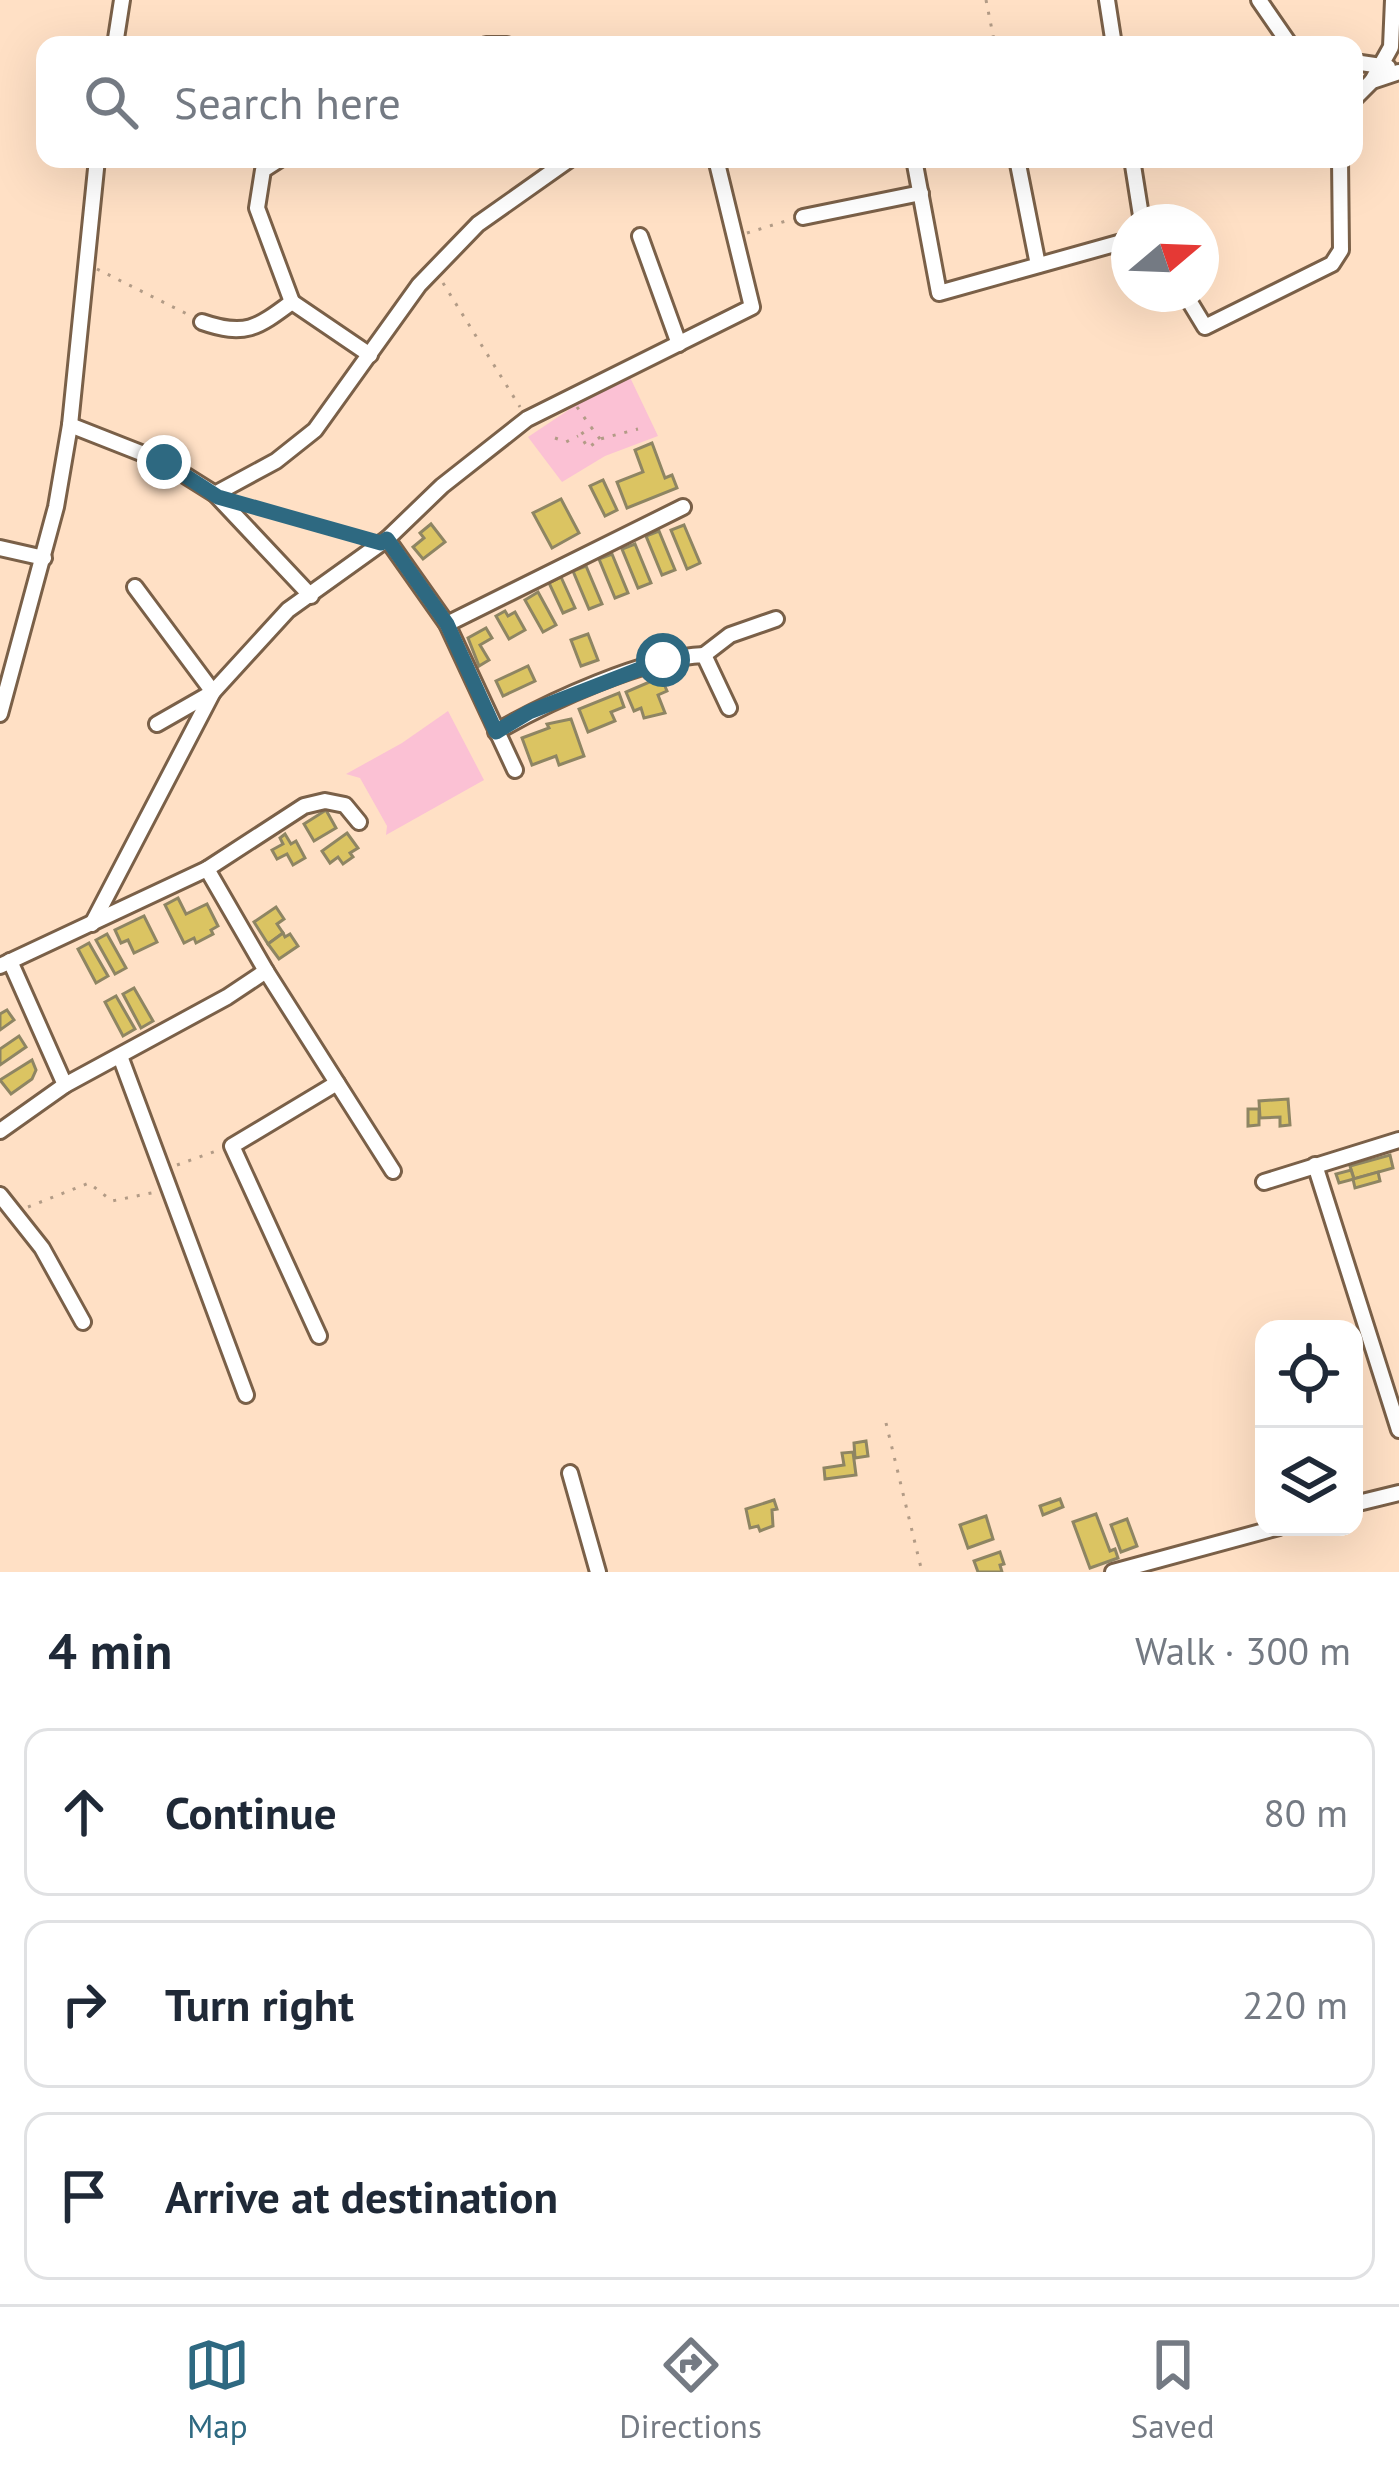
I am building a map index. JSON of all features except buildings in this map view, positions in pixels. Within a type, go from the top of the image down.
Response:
[{"type":"street","points":[[117,36],[122,0]]},
{"type":"street","points":[[1107,0],[1113,36]]},
{"type":"street","points":[[1259,0],[1284,36]]},
{"type":"street","points":[[1393,0],[1399,8]]},
{"type":"street","points":[[1363,90],[1391,47],[1393,0]]},
{"type":"street","points":[[1363,64],[1399,70]]},
{"type":"street","points":[[1372,81],[1399,70]]},
{"type":"street","points":[[0,714],[44,558],[70,425],[96,168]]},
{"type":"street","points":[[266,168],[256,208],[292,302],[370,356]]},
{"type":"street","points":[[217,496],[276,461],[315,430],[435,269],[478,224],[557,168]]},
{"type":"street","points":[[92,924],[213,692],[288,610],[384,541],[442,486],[527,419],[752,308],[718,168]]},
{"type":"street","points":[[916,168],[939,292],[1111,245]]},
{"type":"street","points":[[1019,168],[1038,265]]},
{"type":"street","points":[[1133,168],[1139,204]]},
{"type":"street","points":[[1195,312],[1204,327],[1332,264],[1341,250],[1340,168]]},
{"type":"street","points":[[803,217],[921,193]]},
{"type":"street","points":[[640,236],[679,344]]},
{"type":"street","points":[[202,322],[232,332],[266,320],[292,302]]},
{"type":"street","points":[[70,425],[164,462],[217,496],[310,596]]},
{"type":"street","points":[[447,624],[683,507]]},
{"type":"street","points":[[384,541],[447,624],[515,770]]},
{"type":"street","points":[[0,548],[44,558]]},
{"type":"street","points":[[136,587],[213,692]]},
{"type":"street","points":[[496,732],[529,712],[663,660],[704,655],[730,635],[776,619]]},
{"type":"street","points":[[704,655],[729,708]]},
{"type":"street","points":[[157,724],[213,692]]},
{"type":"street","points":[[65,1085],[5,964],[207,869],[304,806],[325,801],[345,806],[359,822]]},
{"type":"street","points":[[207,869],[393,1171]]},
{"type":"street","points":[[0,1131],[65,1085],[227,998],[266,971]]},
{"type":"street","points":[[121,1055],[246,1394]]},
{"type":"street","points":[[319,1336],[232,1146],[337,1083]]},
{"type":"street","points":[[1264,1181],[1399,1140]]},
{"type":"street","points":[[1316,1165],[1399,1430]]},
{"type":"street","points":[[0,1195],[65,1286],[82,1322]]},
{"type":"street","points":[[570,1473],[598,1572]]},
{"type":"street","points":[[1363,1502],[1399,1493]]},
{"type":"street","points":[[1113,1572],[1255,1534]]},
{"type":"path","points":[[986,0],[992,36]]},
{"type":"path","points":[[735,236],[803,217]]},
{"type":"path","points":[[85,263],[202,322]]},
{"type":"path","points":[[435,269],[527,419]]},
{"type":"path","points":[[565,401],[577,407],[600,439]]},
{"type":"path","points":[[555,438],[566,442],[592,427]]},
{"type":"path","points":[[580,435],[588,448],[600,439],[638,429]]},
{"type":"path","points":[[217,496],[384,541]]},
{"type":"path","points":[[163,1169],[232,1146]]},
{"type":"path","points":[[15,1212],[89,1183],[112,1201],[171,1189]]},
{"type":"path","points":[[886,1423],[922,1572]]},
{"type":"shaded area","points":[[627,371],[658,436],[605,456],[562,482],[528,437]]},
{"type":"shaded area","points":[[448,711],[484,780],[386,835],[387,826],[360,778],[346,774]]},
{"type":"route","points":[[164,462],[218,497],[381,543],[387,539],[447,624],[496,732],[529,712],[663,660]]}]
